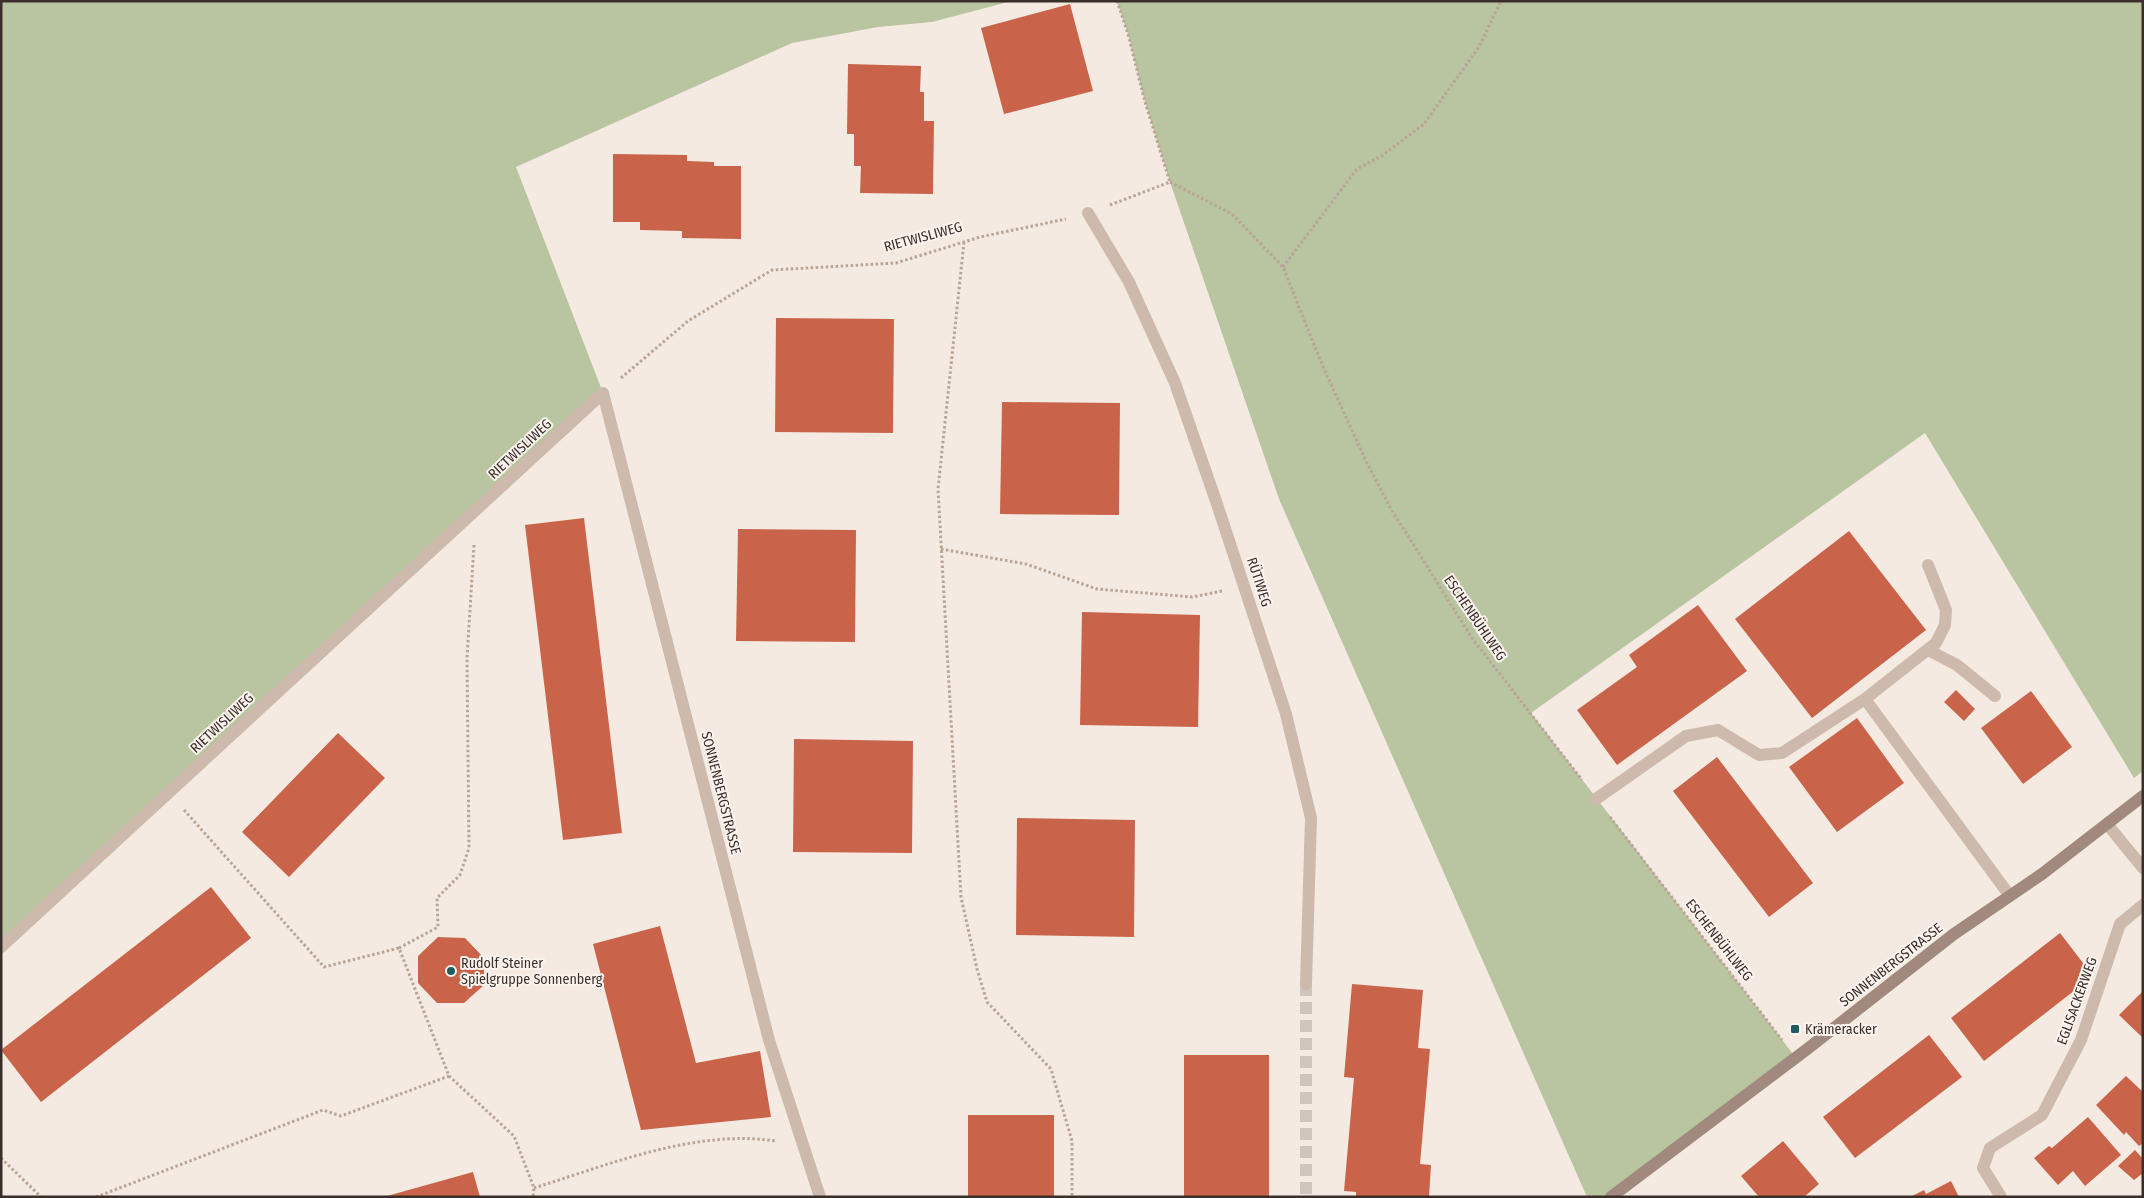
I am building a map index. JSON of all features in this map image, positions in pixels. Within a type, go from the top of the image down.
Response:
[{"type":"street","name":"RÜTIWEG","points":[[1088,213],[1129,282],[1175,383],[1286,714],[1311,818],[1306,984]]},
{"type":"street","name":"RIETWISLIWEG","points":[[1,947],[603,393]]},
{"type":"street","name":"SONNENBERGSTRASSE","points":[[603,393],[769,1040],[820,1197]]},
{"type":"street","points":[[1596,799],[1686,736],[1718,730],[1759,756],[1782,753],[1865,699],[1936,644],[1945,624],[1946,610],[1928,565]]},
{"type":"street","points":[[1928,650],[1957,665],[1995,696]]},
{"type":"street","points":[[1865,699],[2010,896]]},
{"type":"street","name":"SONNENBERGSTRASSE","points":[[1611,1197],[1796,1058],[1954,934],[2010,896],[2143,796]]},
{"type":"street","points":[[2107,824],[2143,868]]},
{"type":"street","name":"EGLISACKERWEG","points":[[2001,1197],[1983,1168],[1990,1148],[2042,1115],[2081,1040],[2120,924],[2143,905]]},
{"type":"path","points":[[1117,1],[1128,34],[1145,102],[1170,182]]},
{"type":"path","points":[[1283,267],[1357,169],[1383,155],[1424,124],[1479,47],[1501,1]]},
{"type":"path","name":"RIETWISLIWEG","points":[[603,393],[688,321],[772,270],[896,263],[964,242],[1088,213],[1170,182]]},
{"type":"path","name":"ESCHENBÜHLWEG","points":[[1170,182],[1232,214],[1283,267],[1367,464],[1391,509],[1472,638],[1796,1058]]},
{"type":"path","points":[[964,242],[938,488],[961,897],[977,969],[987,1002],[1051,1069],[1072,1141],[1072,1197]]},
{"type":"path","points":[[168,793],[324,967],[399,948],[438,926],[437,898],[460,875],[469,848],[467,658],[476,510]]},
{"type":"path","points":[[941,549],[1026,564],[1097,589],[1192,597],[1244,587]]},
{"type":"path","points":[[399,948],[450,1076],[514,1136],[534,1188],[533,1197]]},
{"type":"path","points":[[96,1197],[323,1110],[341,1116],[450,1076]]},
{"type":"path","points":[[534,1188],[669,1146],[751,1137],[804,1145]]},
{"type":"path","points":[[1,1158],[41,1197]]},
{"type":"green space","points":[[1,1],[1012,1],[932,22],[878,27],[792,43],[516,167],[603,393],[1,947]]},
{"type":"green space","points":[[1117,1],[2143,1],[2143,771],[2134,778],[1925,433],[1531,713],[1796,1058],[1611,1197],[1587,1197],[1279,499],[1170,182],[1145,102],[1128,34]]},
{"type":"building","points":[[1070,4],[1093,91],[1004,114],[981,28]]},
{"type":"building","points":[[848,64],[921,66],[920,92],[924,92],[924,121],[934,121],[933,194],[860,193],[861,166],[854,166],[854,134],[847,134]]},
{"type":"building","points":[[613,154],[687,155],[687,161],[714,162],[714,166],[741,166],[741,239],[682,238],[682,231],[640,230],[640,222],[613,222]]},
{"type":"building","points":[[776,318],[894,319],[893,433],[775,432]]},
{"type":"building","points":[[1002,402],[1120,403],[1119,515],[1000,514]]},
{"type":"building","points":[[584,518],[622,833],[563,840],[525,525]]},
{"type":"building","points":[[738,529],[856,530],[855,642],[736,641]]},
{"type":"building","points":[[1849,531],[1926,630],[1812,718],[1735,619]]},
{"type":"building","points":[[1698,605],[1747,671],[1617,765],[1577,710],[1637,667],[1629,655]]},
{"type":"building","points":[[1082,612],[1200,615],[1198,727],[1080,725]]},
{"type":"building","points":[[1956,690],[1975,709],[1964,721],[1944,702]]},
{"type":"building","points":[[2031,691],[2072,747],[2023,784],[1981,728]]},
{"type":"building","points":[[1857,718],[1904,783],[1837,832],[1789,767]]},
{"type":"building","points":[[338,733],[385,778],[289,877],[242,832]]},
{"type":"building","points":[[794,739],[913,741],[912,853],[793,852]]},
{"type":"building","points":[[1717,757],[1813,883],[1769,917],[1673,791]]},
{"type":"building","points":[[1017,818],[1135,820],[1134,937],[1016,935]]},
{"type":"building","points":[[211,887],[251,938],[41,1102],[1,1050]]},
{"type":"building","points":[[660,926],[696,1063],[760,1051],[771,1117],[641,1130],[593,944]]},
{"type":"building","points":[[2060,933],[2093,976],[1984,1061],[1951,1018]]},
{"type":"building","name":"Rudolf Steiner Spielgruppe Sonnenberg","points":[[438,937],[465,938],[484,958],[484,985],[464,1003],[437,1003],[418,983],[418,956]]},
{"type":"building","points":[[1352,984],[1423,990],[1418,1048],[1430,1049],[1420,1164],[1431,1165],[1429,1197],[1356,1197],[1356,1192],[1344,1191],[1354,1078],[1344,1077]]},
{"type":"building","points":[[2143,991],[2143,1038],[2119,1015]]},
{"type":"building","points":[[1929,1035],[1962,1077],[1855,1158],[1823,1117]]},
{"type":"building","points":[[1184,1055],[1269,1055],[1269,1197],[1184,1197]]},
{"type":"building","points":[[2126,1076],[2143,1092],[2143,1143],[2139,1146],[2126,1132],[2124,1135],[2096,1105]]},
{"type":"building","points":[[968,1115],[1054,1115],[1054,1197],[968,1197]]},
{"type":"building","points":[[2088,1117],[2121,1155],[2085,1186],[2073,1171],[2058,1185],[2034,1158],[2049,1146],[2052,1148]]},
{"type":"building","points":[[1783,1141],[1819,1184],[1804,1197],[1759,1197],[1741,1176]]},
{"type":"building","points":[[2135,1150],[2143,1159],[2143,1173],[2134,1180],[2118,1166]]},
{"type":"building","points":[[473,1172],[480,1197],[387,1197],[387,1196]]},
{"type":"building","points":[[1951,1181],[1959,1197],[1910,1197],[1924,1190],[1926,1194]]},
{"type":"tunnel","points":[[1306,984],[1306,1197]]},
{"type":"place","name":"Rudolf Steiner Spielgruppe Sonnenberg","points":[[451,971]]},
{"type":"place","name":"Krämeracker","points":[[1795,1029]]}]
